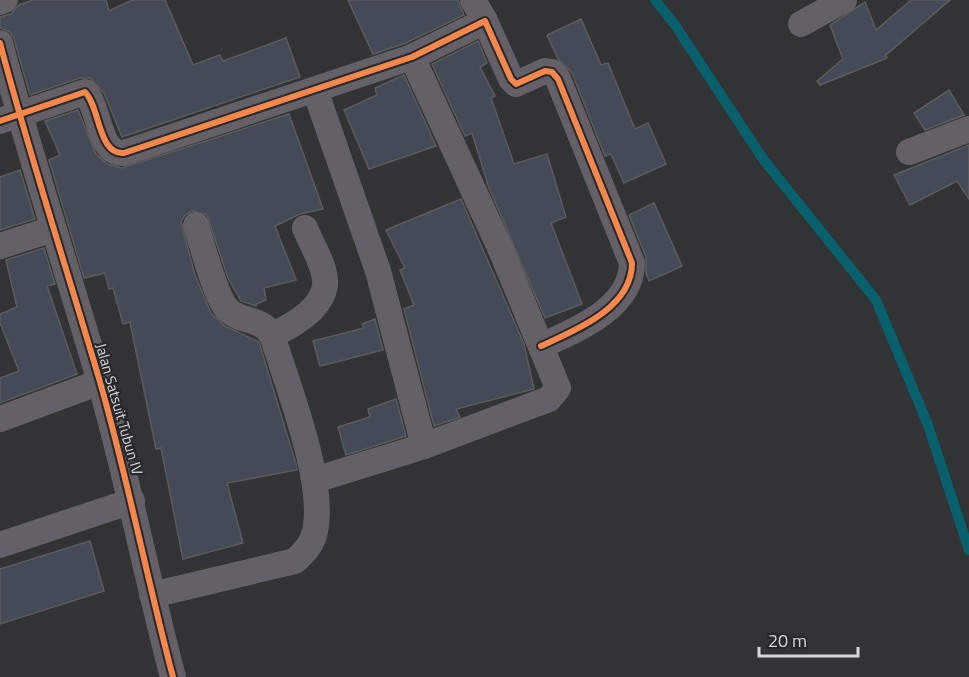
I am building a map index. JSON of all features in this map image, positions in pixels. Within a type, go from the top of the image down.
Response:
[{"type":"street","points":[[0,2],[5,0]]},
{"type":"street","points":[[801,24],[844,0]]},
{"type":"street","points":[[9,118],[85,92],[91,100],[106,142],[117,153],[412,57],[479,11],[511,79],[516,84],[545,71],[552,72],[558,79],[632,263],[632,277],[625,291],[614,303],[596,318],[541,346]]},
{"type":"street","name":"Jalan Satsuit Tubun IV","points":[[0,43],[9,118],[53,229],[100,382],[132,501],[173,677]]},
{"type":"street","points":[[315,480],[424,446],[549,399],[558,388],[501,250],[412,57]]},
{"type":"street","points":[[315,90],[378,271],[424,446]]},
{"type":"street","points":[[909,152],[969,129]]},
{"type":"street","points":[[153,596],[295,561],[310,544],[315,531],[315,480],[272,334],[267,327],[236,315],[221,302],[196,225]]},
{"type":"street","points":[[272,334],[310,311],[323,292],[324,276],[304,228]]},
{"type":"street","points":[[0,246],[53,229]]},
{"type":"street","points":[[0,419],[100,382]]},
{"type":"street","points":[[0,545],[132,501]]},
{"type":"building","points":[[33,0],[106,0],[109,11],[132,0],[165,0],[193,65],[220,55],[223,61],[286,38],[300,77],[122,137],[104,93],[90,78],[80,78],[30,95],[14,39],[10,32],[0,28],[0,17],[11,14],[19,5]]},
{"type":"building","points":[[348,0],[458,0],[464,15],[406,43],[373,54]]},
{"type":"building","points":[[911,0],[950,0],[886,55],[887,58],[820,85],[817,81],[843,59],[830,25],[865,2],[876,30]]},
{"type":"building","points":[[581,19],[601,65],[608,63],[635,129],[648,123],[666,164],[624,183],[611,154],[605,156],[572,73],[558,59],[547,35]]},
{"type":"building","points":[[478,41],[487,63],[480,67],[495,96],[491,98],[514,164],[547,154],[566,217],[551,223],[582,304],[545,318],[489,188],[472,133],[465,136],[432,64]]},
{"type":"building","points":[[404,75],[436,146],[369,169],[344,110],[377,95],[375,88]]},
{"type":"building","points":[[949,90],[964,115],[925,130],[914,113]]},
{"type":"building","points":[[78,110],[96,154],[107,164],[122,168],[289,114],[323,209],[300,214],[275,226],[296,280],[264,288],[266,300],[256,306],[241,301],[228,278],[207,215],[192,211],[185,215],[181,222],[195,275],[211,313],[225,326],[259,342],[296,464],[297,470],[227,483],[243,543],[183,559],[161,448],[156,449],[130,322],[123,324],[113,288],[109,289],[105,273],[84,278],[49,160],[60,155],[45,121]]},
{"type":"building","points":[[969,145],[969,199],[957,181],[910,205],[894,175]]},
{"type":"building","points":[[20,170],[35,219],[0,230],[0,177]]},
{"type":"building","points":[[461,199],[524,344],[534,389],[456,409],[460,417],[434,426],[404,309],[414,305],[400,270],[405,268],[386,230]]},
{"type":"building","points":[[654,203],[682,266],[649,281],[646,273],[646,257],[629,215]]},
{"type":"building","points":[[44,248],[55,284],[47,286],[77,374],[0,403],[0,378],[19,371],[0,323],[0,314],[17,307],[6,260]]},
{"type":"building","points":[[375,319],[383,350],[320,366],[313,341],[364,328],[362,324]]},
{"type":"building","points":[[396,399],[406,436],[346,455],[338,427],[370,417],[368,409]]},
{"type":"building","points":[[90,541],[104,591],[0,624],[0,569]]},
{"type":"waterway","points":[[655,0],[675,25],[763,159],[876,300],[928,425],[969,550]]},
{"type":"cycle path","points":[[0,121],[85,92],[94,108],[104,139],[115,152],[124,153],[412,57],[485,21],[511,79],[516,84],[545,71],[552,72],[558,79],[632,263],[630,279],[623,293],[612,305],[585,325],[541,346]]},
{"type":"cycle path","points":[[0,43],[110,419],[173,677]]}]
